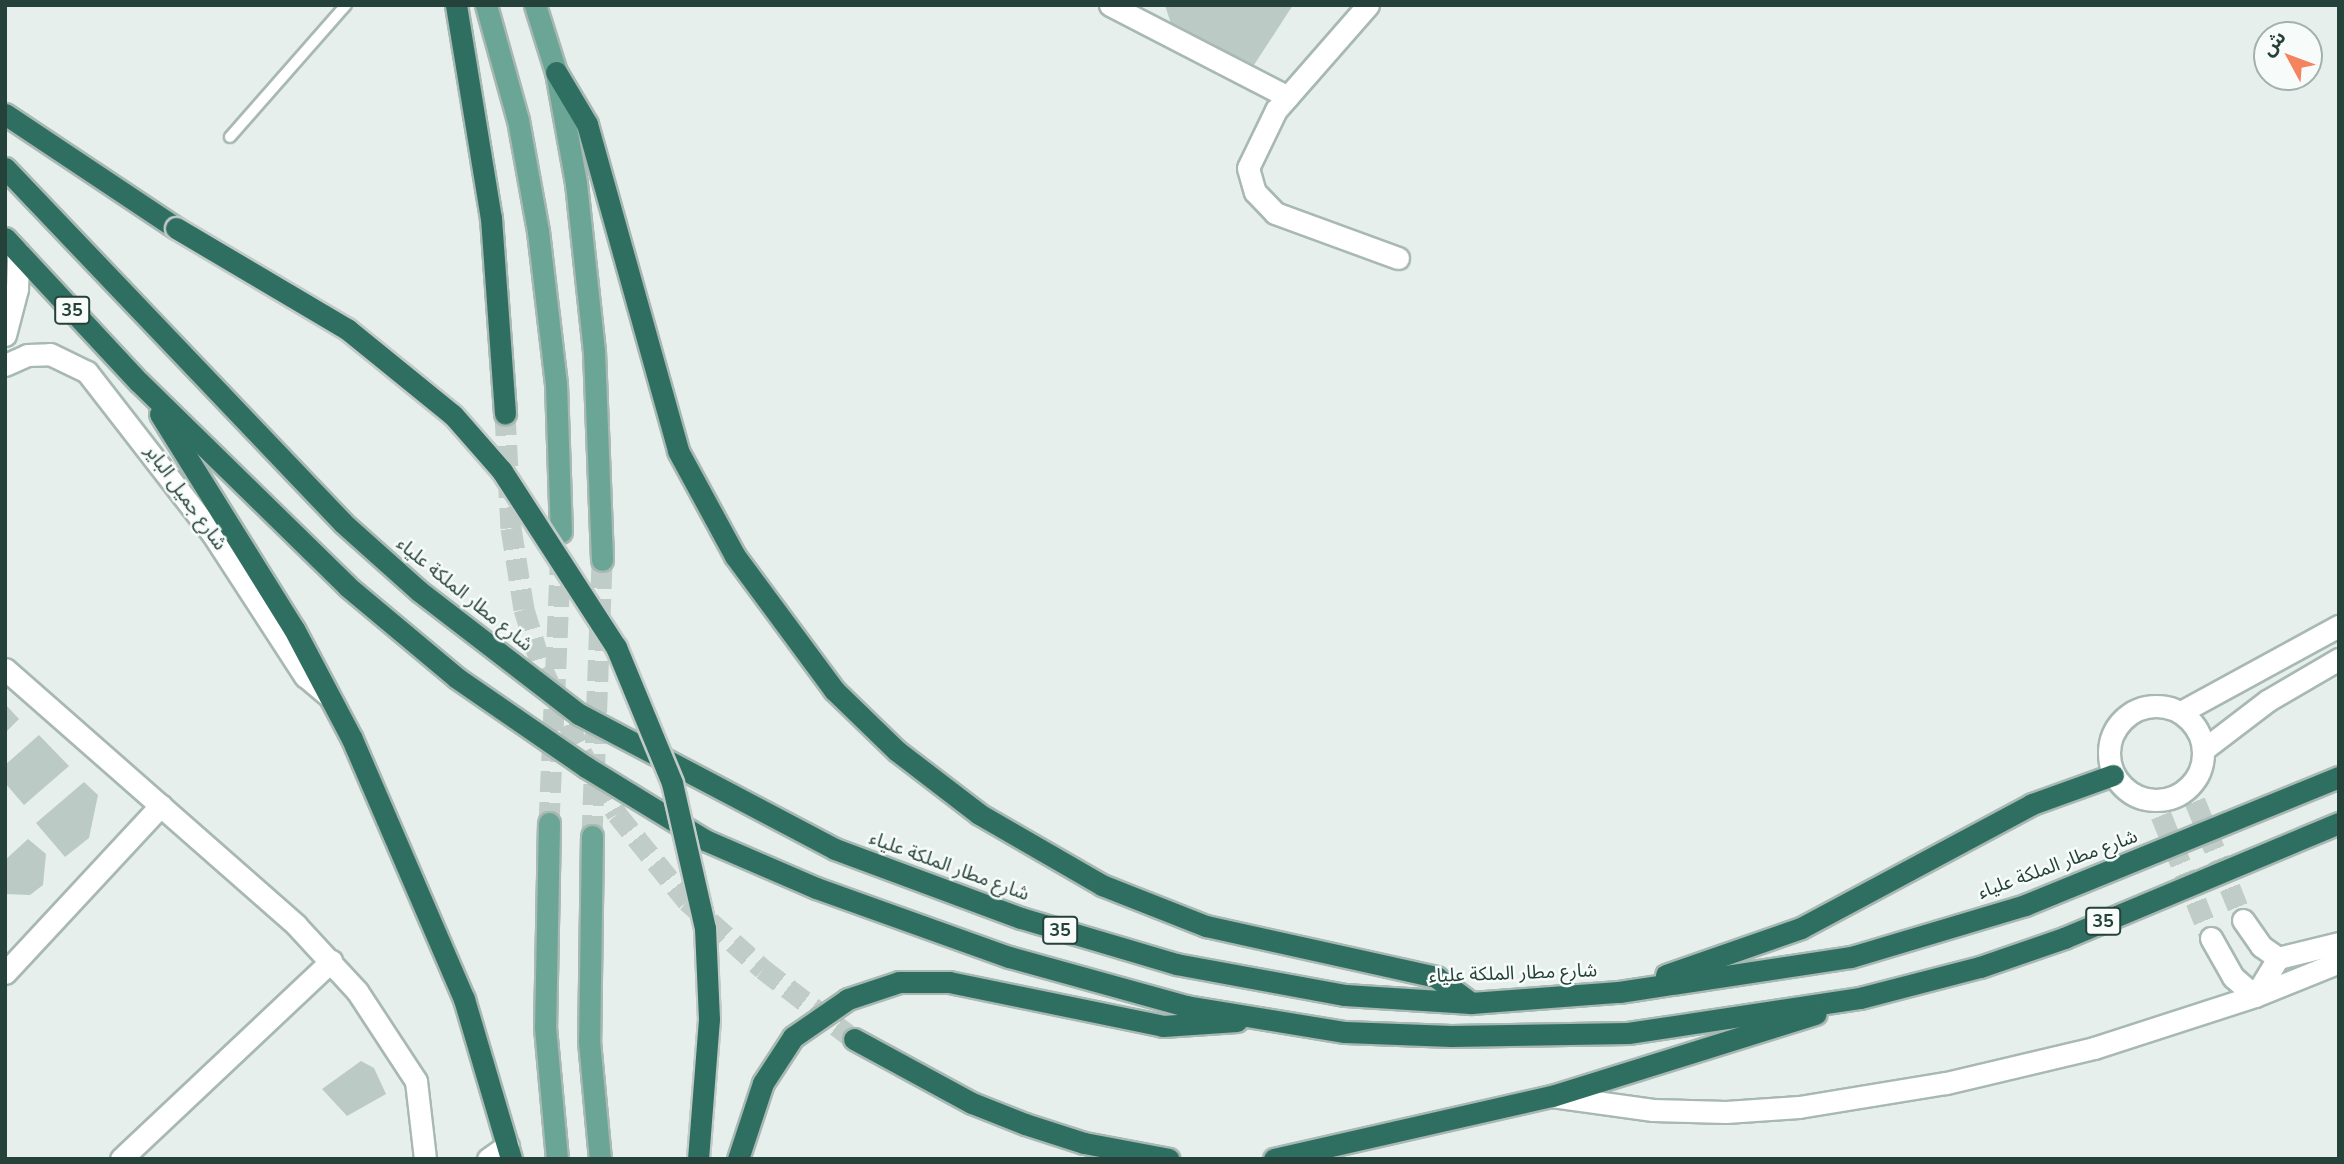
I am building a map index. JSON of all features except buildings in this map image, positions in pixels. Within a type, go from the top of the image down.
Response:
[{"type":"highway","points":[[456,5],[491,218],[505,414]]},
{"type":"highway","points":[[556,72],[587,124],[678,452],[735,556],[834,690],[897,751],[979,814],[1102,885],[1206,926],[1436,977],[1471,1003]]},
{"type":"highway","points":[[5,114],[176,228],[348,329],[453,415],[502,471],[601,619],[653,728],[687,839],[705,928],[709,1019],[698,1159]]},
{"type":"highway","name":"شارع مطار الملكة علياء","points":[[5,168],[342,523],[429,598],[579,714],[781,825],[1021,918],[1176,964],[1345,995],[1471,1003],[1619,992],[1876,951],[2025,905],[2339,777]]},
{"type":"highway","name":"35","points":[[12,245],[139,382],[277,520],[415,645],[564,753],[705,840],[816,888],[1009,957],[1246,1018],[1390,1035],[1628,1033],[1860,998],[1980,967],[2064,938],[2339,823]]},
{"type":"highway","points":[[139,382],[332,698],[444,948],[509,1152]]},
{"type":"highway","points":[[1619,992],[1801,928],[2032,804],[2113,775]]},
{"type":"highway","points":[[738,1159],[763,1083],[793,1037],[848,999],[899,982],[949,982],[1163,1026],[1209,1027],[1246,1018]]},
{"type":"highway","points":[[1274,1159],[1552,1096],[1860,998]]},
{"type":"highway","points":[[855,1039],[1004,1116],[1084,1143],[1168,1159]]},
{"type":"main road","points":[[486,5],[518,120],[538,231],[556,384],[561,532]]},
{"type":"main road","points":[[535,5],[556,72],[576,183],[593,351],[602,559]]},
{"type":"main road","points":[[550,823],[545,1027],[557,1159]]},
{"type":"main road","points":[[592,836],[589,1041],[600,1159]]},
{"type":"street","points":[[1110,5],[1288,97]]},
{"type":"street","points":[[1368,5],[1288,97],[1251,155],[1248,167],[1255,192],[1288,220],[1398,258]]},
{"type":"street","points":[[5,335],[17,289],[12,245]]},
{"type":"street","name":"شارع جميل الباير","points":[[5,365],[27,355],[50,354],[87,373],[182,492],[305,676],[332,698]]},
{"type":"street","points":[[2181,712],[2339,626]]},
{"type":"street","points":[[2203,750],[2267,701],[2339,659]]},
{"type":"street","points":[[5,669],[161,805],[331,961],[409,1066],[420,1096],[425,1159]]},
{"type":"street","points":[[2151,705],[2181,712],[2200,735],[2203,750],[2191,794],[2169,798],[2154,807],[2127,791],[2113,775],[2109,745],[2123,718],[2151,705]]},
{"type":"street","points":[[10,958],[161,805]]},
{"type":"street","points":[[2243,920],[2261,946],[2278,958]]},
{"type":"street","points":[[2211,938],[2238,984],[2255,996]]},
{"type":"street","points":[[2255,996],[2278,958],[2339,943]]},
{"type":"street","points":[[121,1159],[331,961]]},
{"type":"street","points":[[1552,1096],[1653,1110],[1799,1107],[2020,1067],[2255,996],[2339,962]]},
{"type":"street","points":[[488,1159],[509,1152]]},
{"type":"lane","points":[[230,137],[346,5]]},
{"type":"tunnel","points":[[505,414],[511,528],[524,609],[542,668],[583,755],[617,814],[687,901],[763,969],[854,1039]]},
{"type":"tunnel","points":[[549,823],[561,552]]},
{"type":"tunnel","points":[[592,836],[602,560]]},
{"type":"tunnel","points":[[2195,801],[2243,920]]},
{"type":"tunnel","points":[[2161,815],[2211,938]]}]
